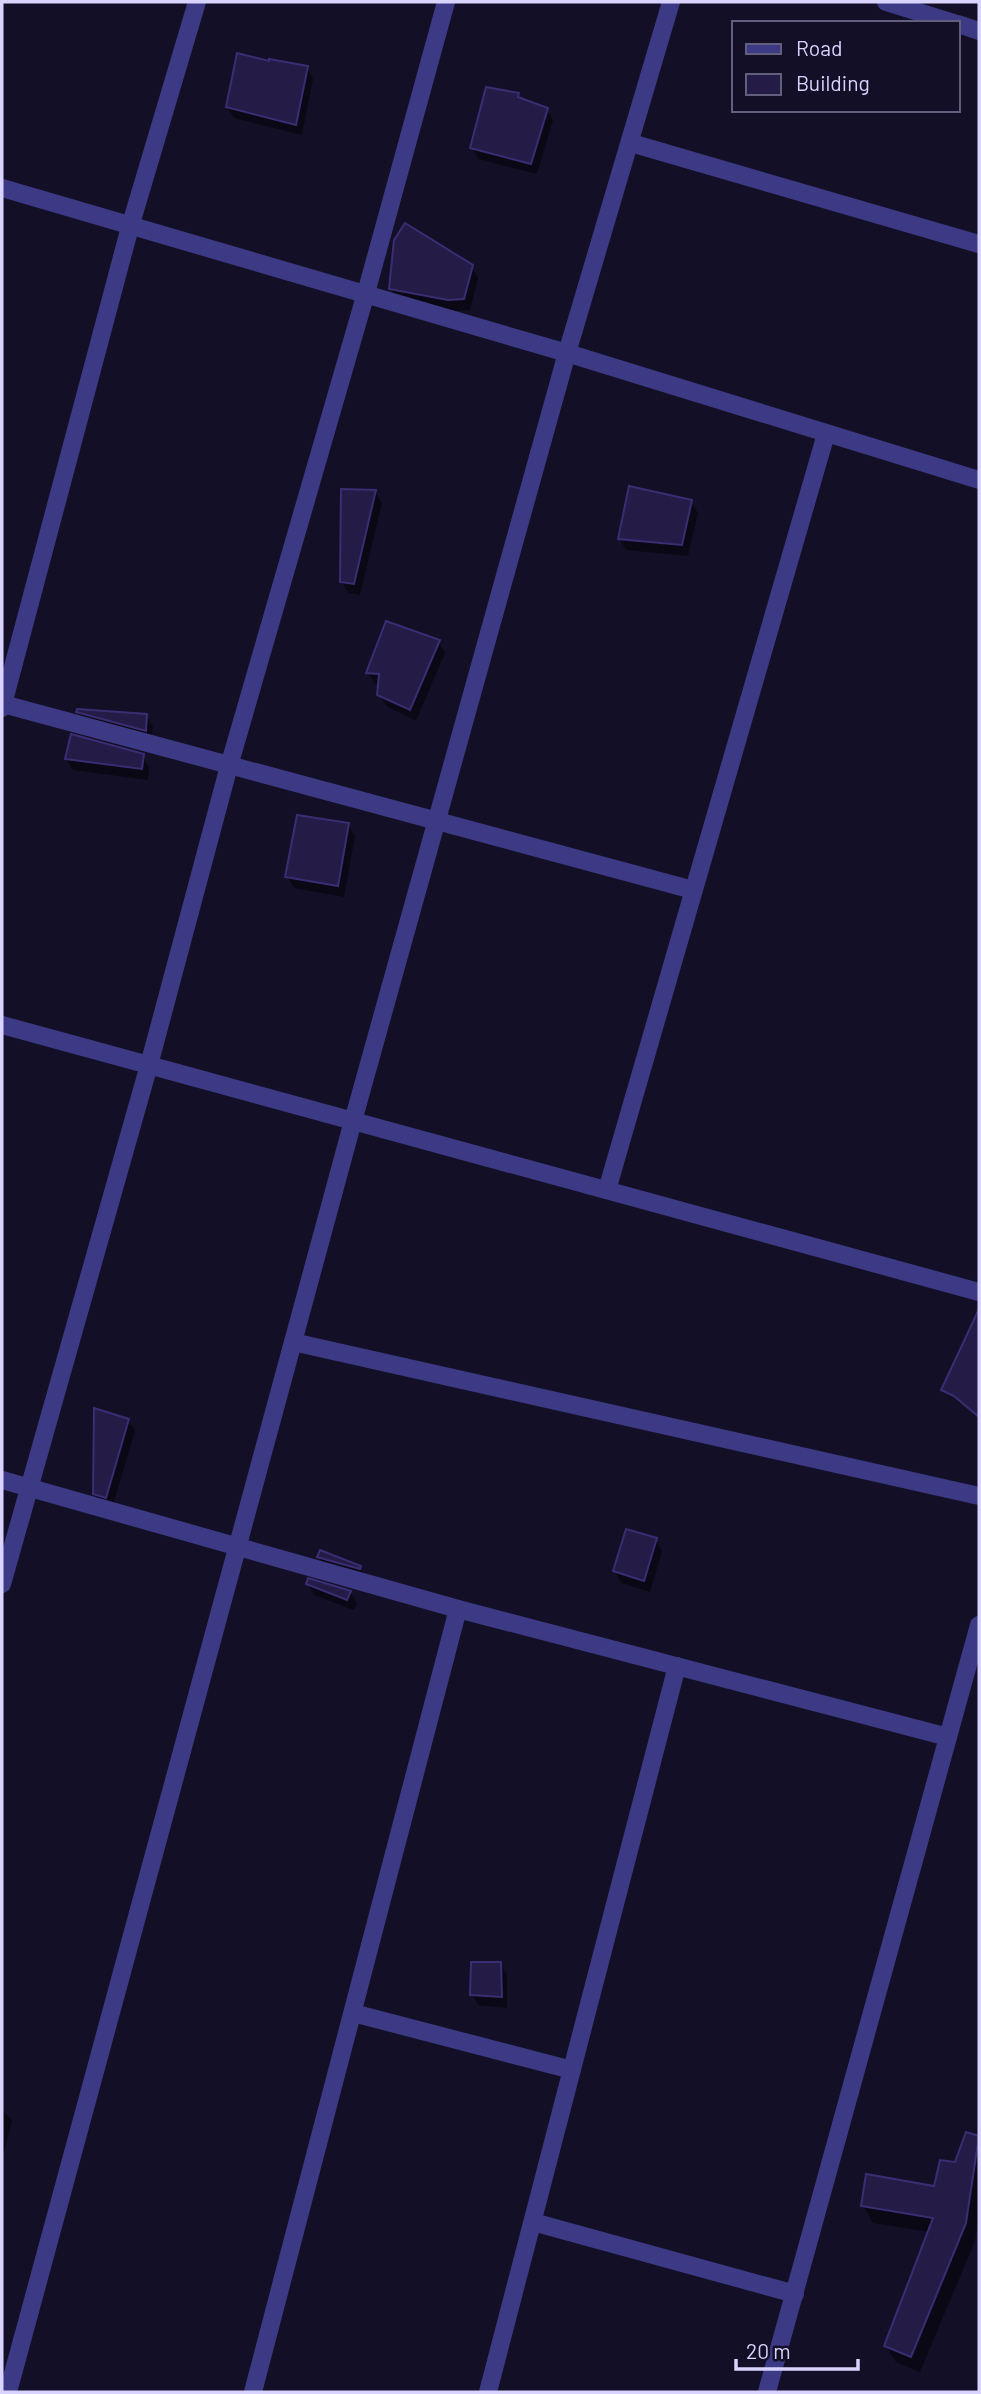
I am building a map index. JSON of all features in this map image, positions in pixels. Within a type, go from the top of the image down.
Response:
[{"type":"street","points":[[197,2],[130,227],[2,706],[437,819],[693,890]]},
{"type":"street","points":[[2,1584],[149,1065],[229,766],[366,293],[446,2]]},
{"type":"street","points":[[8,2392],[353,1121],[567,353],[671,2]]},
{"type":"street","points":[[896,3],[950,21]]},
{"type":"street","points":[[960,24],[979,31]]},
{"type":"street","points":[[631,143],[979,244]]},
{"type":"street","points":[[2,188],[567,353],[979,480]]},
{"type":"street","points":[[607,1191],[826,434]]},
{"type":"street","points":[[2,1025],[979,1292]]},
{"type":"street","points":[[293,1342],[979,1496]]},
{"type":"street","points":[[2,1480],[458,1609],[948,1737]]},
{"type":"street","points":[[253,2392],[458,1609]]},
{"type":"street","points":[[767,2392],[979,1625]]},
{"type":"street","points":[[488,2392],[677,1666]]},
{"type":"street","points":[[353,2014],[572,2070]]},
{"type":"street","points":[[533,2222],[794,2294]]},
{"type":"building","points":[[237,53],[269,61],[308,66],[296,125],[226,107]]},
{"type":"building","points":[[486,87],[519,93],[518,97],[548,108],[531,164],[470,148]]},
{"type":"building","points":[[405,223],[473,265],[464,299],[448,300],[389,289],[394,240]]},
{"type":"building","points":[[629,486],[692,500],[682,545],[618,539]]},
{"type":"building","points":[[341,489],[376,490],[354,584],[340,582]]},
{"type":"building","points":[[386,621],[440,640],[410,710],[377,695],[379,674],[366,673]]},
{"type":"building","points":[[77,709],[147,714],[146,731],[76,712]]},
{"type":"building","points":[[71,734],[144,754],[142,769],[65,759]]},
{"type":"building","points":[[297,815],[349,823],[338,886],[285,877]]},
{"type":"building","points":[[979,1309],[979,1417],[954,1396],[941,1390]]},
{"type":"building","points":[[94,1408],[129,1419],[106,1498],[93,1494]]},
{"type":"building","points":[[626,1529],[657,1538],[644,1581],[613,1571]]},
{"type":"building","points":[[320,1550],[361,1566],[360,1569],[317,1557]]},
{"type":"building","points":[[308,1578],[351,1591],[347,1600],[306,1584]]},
{"type":"building","points":[[471,1962],[501,1962],[502,1997],[470,1995]]},
{"type":"building","points":[[966,2132],[979,2136],[966,2223],[911,2357],[884,2346],[933,2218],[861,2206],[866,2174],[934,2186],[940,2160],[955,2162]]}]
